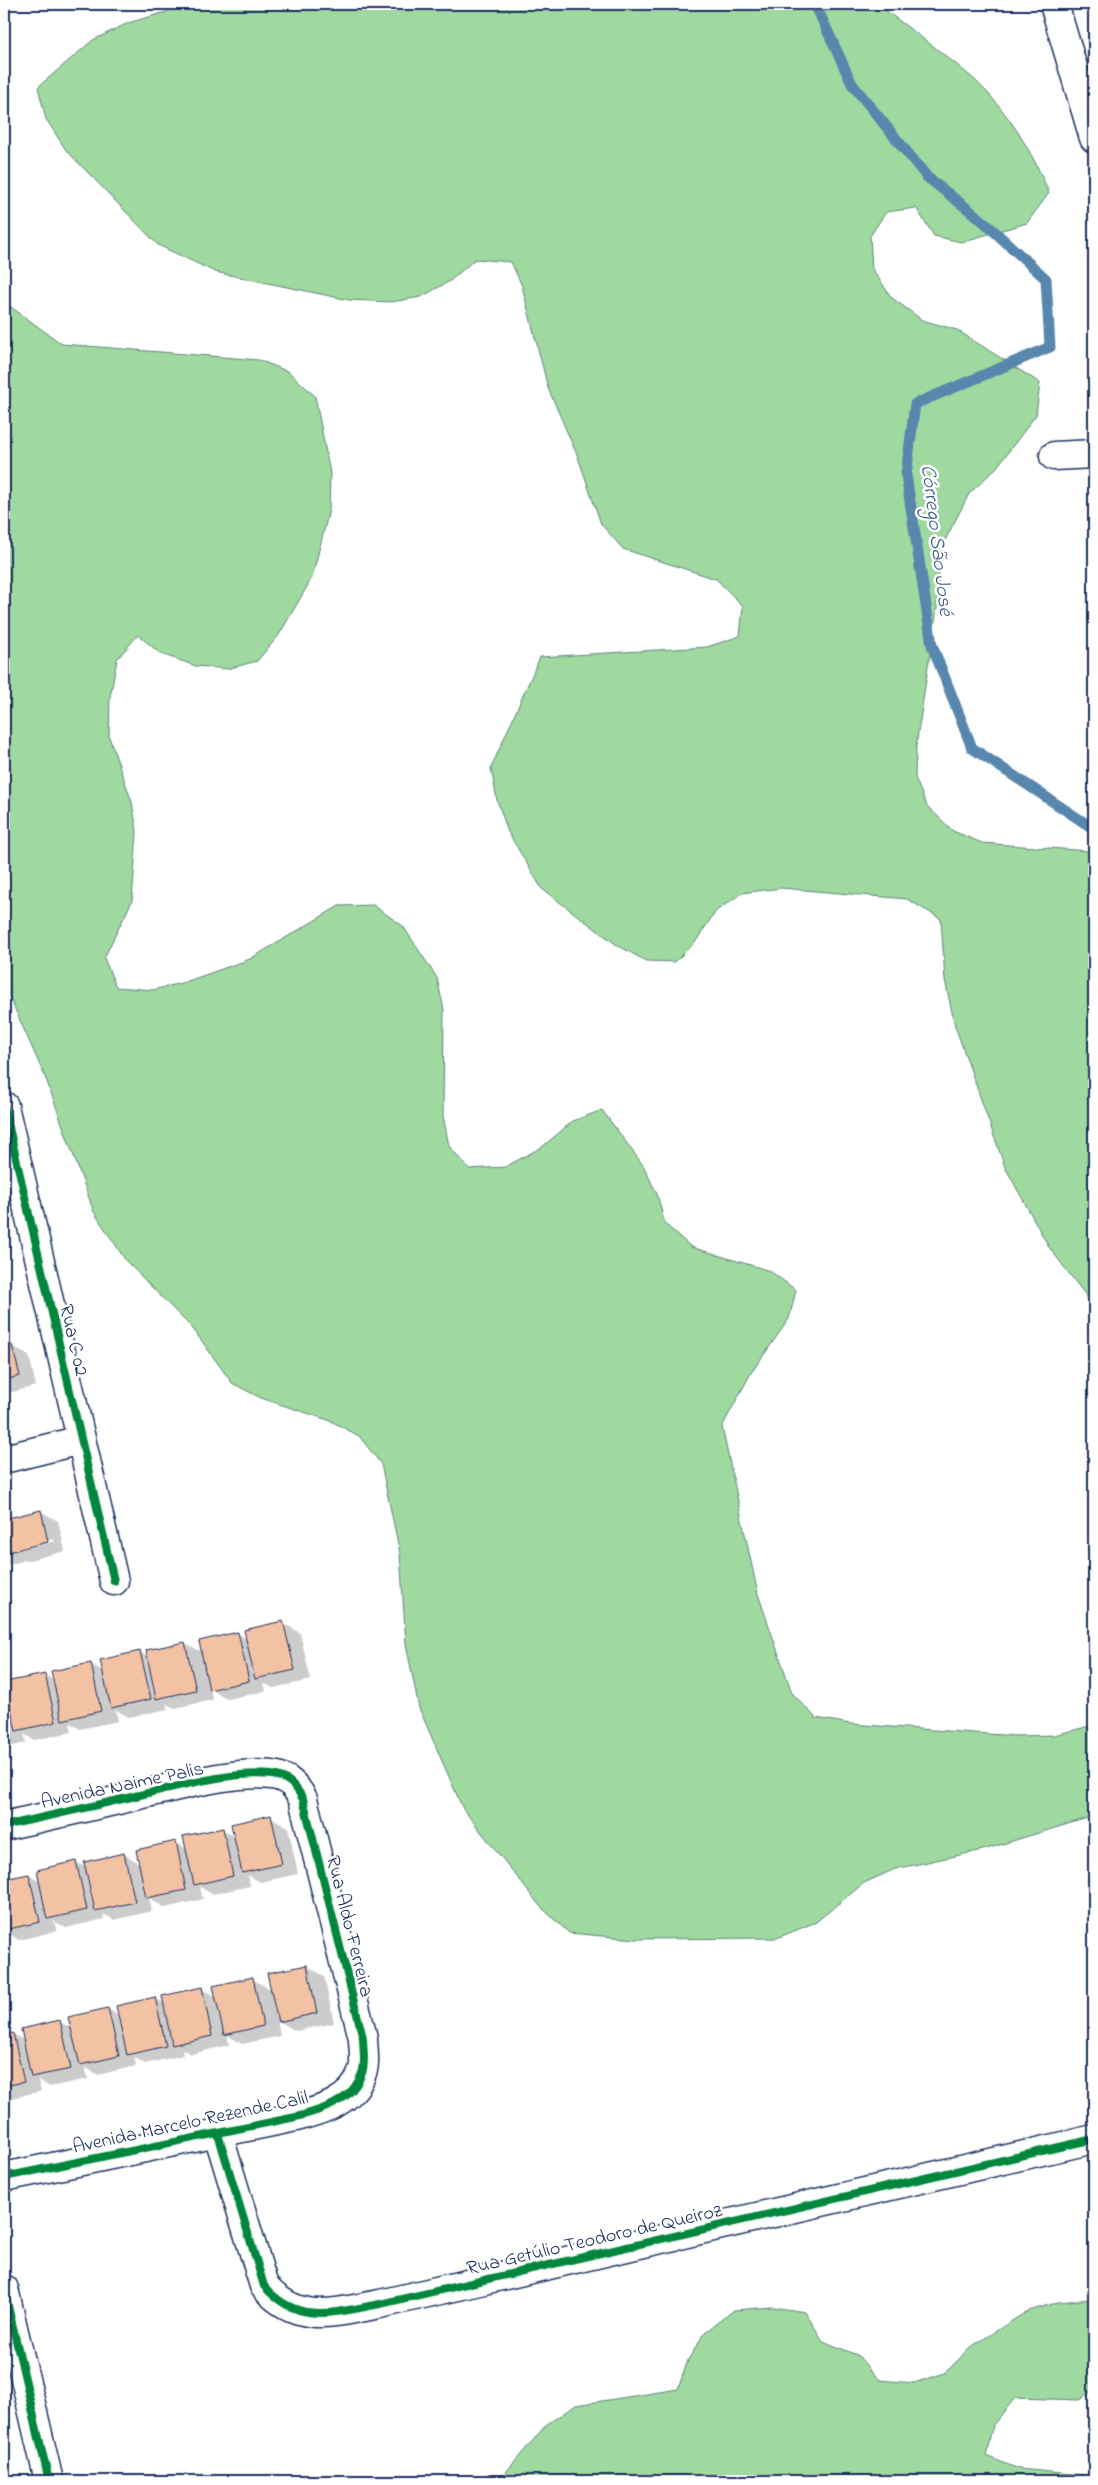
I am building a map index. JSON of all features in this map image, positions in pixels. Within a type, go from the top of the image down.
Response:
[{"type":"street","points":[[1054,4],[1094,138]]},
{"type":"street","points":[[1054,456],[1094,454]]},
{"type":"street","name":"Rua C 02","points":[[4,1106],[114,1581]]},
{"type":"street","points":[[4,1459],[81,1440]]},
{"type":"street","name":"Avenida Naime Palis","points":[[4,1826],[192,1783],[264,1775],[273,1775],[296,1785],[303,1799],[308,1822]]},
{"type":"street","name":"Rua Aldo Ferreira","points":[[308,1822],[363,2038]]},
{"type":"street","name":"Avenida Marcelo Rezende Calil","points":[[4,2177],[296,2118],[324,2109],[344,2099],[363,2072],[363,2038]]},
{"type":"street","name":"Rua Getúlio Teodoro de Queiroz","points":[[218,2134],[264,2286],[276,2301],[297,2311],[326,2314],[469,2283],[1094,2138]]},
{"type":"street","points":[[4,2290],[49,2481]]},
{"type":"green space","points":[[193,4],[881,4],[880,6],[966,72],[989,94],[1010,120],[1028,148],[1049,193],[1027,223],[961,242],[934,236],[916,208],[886,212],[870,236],[872,269],[892,298],[922,320],[957,330],[1040,383],[1036,415],[997,467],[969,494],[941,548],[937,608],[916,746],[915,778],[927,806],[953,831],[982,843],[1089,851],[1094,848],[1094,1310],[1087,1297],[1049,1247],[1005,1167],[955,1026],[945,980],[941,919],[907,899],[781,888],[742,893],[716,911],[696,941],[675,962],[646,961],[617,945],[542,889],[508,832],[497,800],[491,768],[540,657],[707,647],[740,636],[743,606],[716,579],[623,549],[601,524],[578,457],[548,388],[522,286],[511,262],[475,259],[450,281],[421,297],[391,302],[349,300],[215,272],[158,245],[66,150],[46,119],[38,87],[93,40],[128,23]]},
{"type":"green space","points":[[4,302],[62,344],[259,360],[289,372],[315,396],[330,473],[329,510],[312,578],[279,635],[257,661],[227,669],[196,666],[161,654],[138,635],[117,659],[110,697],[109,737],[132,802],[137,831],[132,901],[104,958],[116,987],[153,990],[185,982],[250,959],[339,906],[373,905],[403,926],[437,978],[444,1010],[443,1116],[449,1146],[469,1169],[505,1167],[542,1147],[573,1121],[602,1110],[643,1165],[657,1194],[665,1224],[691,1247],[770,1271],[796,1290],[789,1319],[751,1373],[722,1427],[758,1594],[792,1693],[816,1718],[851,1724],[1015,1736],[1054,1735],[1094,1725],[1094,1816],[983,1850],[895,1869],[864,1883],[816,1922],[777,1938],[636,1939],[569,1933],[540,1906],[463,1809],[419,1708],[406,1644],[400,1553],[381,1464],[359,1436],[331,1421],[261,1398],[232,1383],[193,1329],[126,1261],[94,1212],[46,1079],[7,991],[4,980]]},
{"type":"green space","points":[[1091,2299],[1094,2302],[1094,2391],[1079,2400],[1015,2398],[993,2425],[986,2456],[1019,2469],[1094,2476],[1094,2481],[505,2481],[506,2472],[547,2424],[576,2405],[678,2389],[688,2360],[705,2332],[734,2310],[773,2307],[805,2312],[823,2341],[857,2355],[880,2380],[914,2383],[945,2373],[971,2347],[1026,2312],[1058,2302]]},
{"type":"building","points":[[12,1345],[20,1376],[4,1380],[4,1347]]},
{"type":"building","points":[[41,1510],[48,1542],[8,1552],[4,1534],[4,1519]]},
{"type":"building","points":[[283,1621],[295,1670],[255,1679],[244,1630]]},
{"type":"building","points":[[238,1632],[249,1681],[209,1690],[199,1641]]},
{"type":"building","points":[[185,1642],[196,1690],[156,1699],[146,1650]]},
{"type":"building","points":[[140,1651],[151,1699],[111,1708],[100,1660]]},
{"type":"building","points":[[91,1663],[101,1711],[62,1720],[51,1671]]},
{"type":"building","points":[[45,1674],[56,1722],[16,1731],[5,1682]]},
{"type":"building","points":[[4,1709],[9,1734],[4,1735]]},
{"type":"building","points":[[271,1815],[282,1864],[242,1873],[231,1824]]},
{"type":"building","points":[[223,1828],[233,1876],[194,1885],[183,1836]]},
{"type":"building","points":[[176,1841],[186,1890],[146,1898],[136,1850]]},
{"type":"building","points":[[124,1853],[135,1902],[95,1911],[84,1862]]},
{"type":"building","points":[[76,1861],[87,1910],[47,1919],[37,1870]]},
{"type":"building","points":[[29,1874],[40,1922],[4,1930],[4,1879]]},
{"type":"building","points":[[307,1965],[317,2013],[278,2022],[267,1973]]},
{"type":"building","points":[[253,1977],[263,2026],[224,2035],[213,1986]]},
{"type":"building","points":[[202,1987],[212,2036],[172,2045],[162,1996]]},
{"type":"building","points":[[155,1997],[166,2046],[127,2055],[116,2006]]},
{"type":"building","points":[[108,2008],[119,2056],[80,2065],[68,2017]]},
{"type":"building","points":[[60,2020],[71,2069],[31,2077],[21,2029]]},
{"type":"building","points":[[13,2033],[24,2082],[4,2086],[4,2035]]},
{"type":"waterway","name":"Córrego São José","points":[[815,4],[852,84],[927,177],[983,221],[1046,279],[1050,347],[915,404],[906,475],[932,645],[972,748],[1094,829]]},
{"type":"cycle path","points":[[4,1106],[114,1581]]},
{"type":"cycle path","points":[[4,1826],[212,1779],[258,1774],[278,1776],[287,1780],[303,1799],[363,2038],[364,2061],[362,2073],[351,2091],[344,2098],[326,2108],[296,2117],[4,2177]]},
{"type":"cycle path","points":[[218,2134],[264,2286],[277,2299],[290,2307],[318,2313],[380,2304],[1094,2139]]},
{"type":"cycle path","points":[[4,2289],[49,2481]]}]
